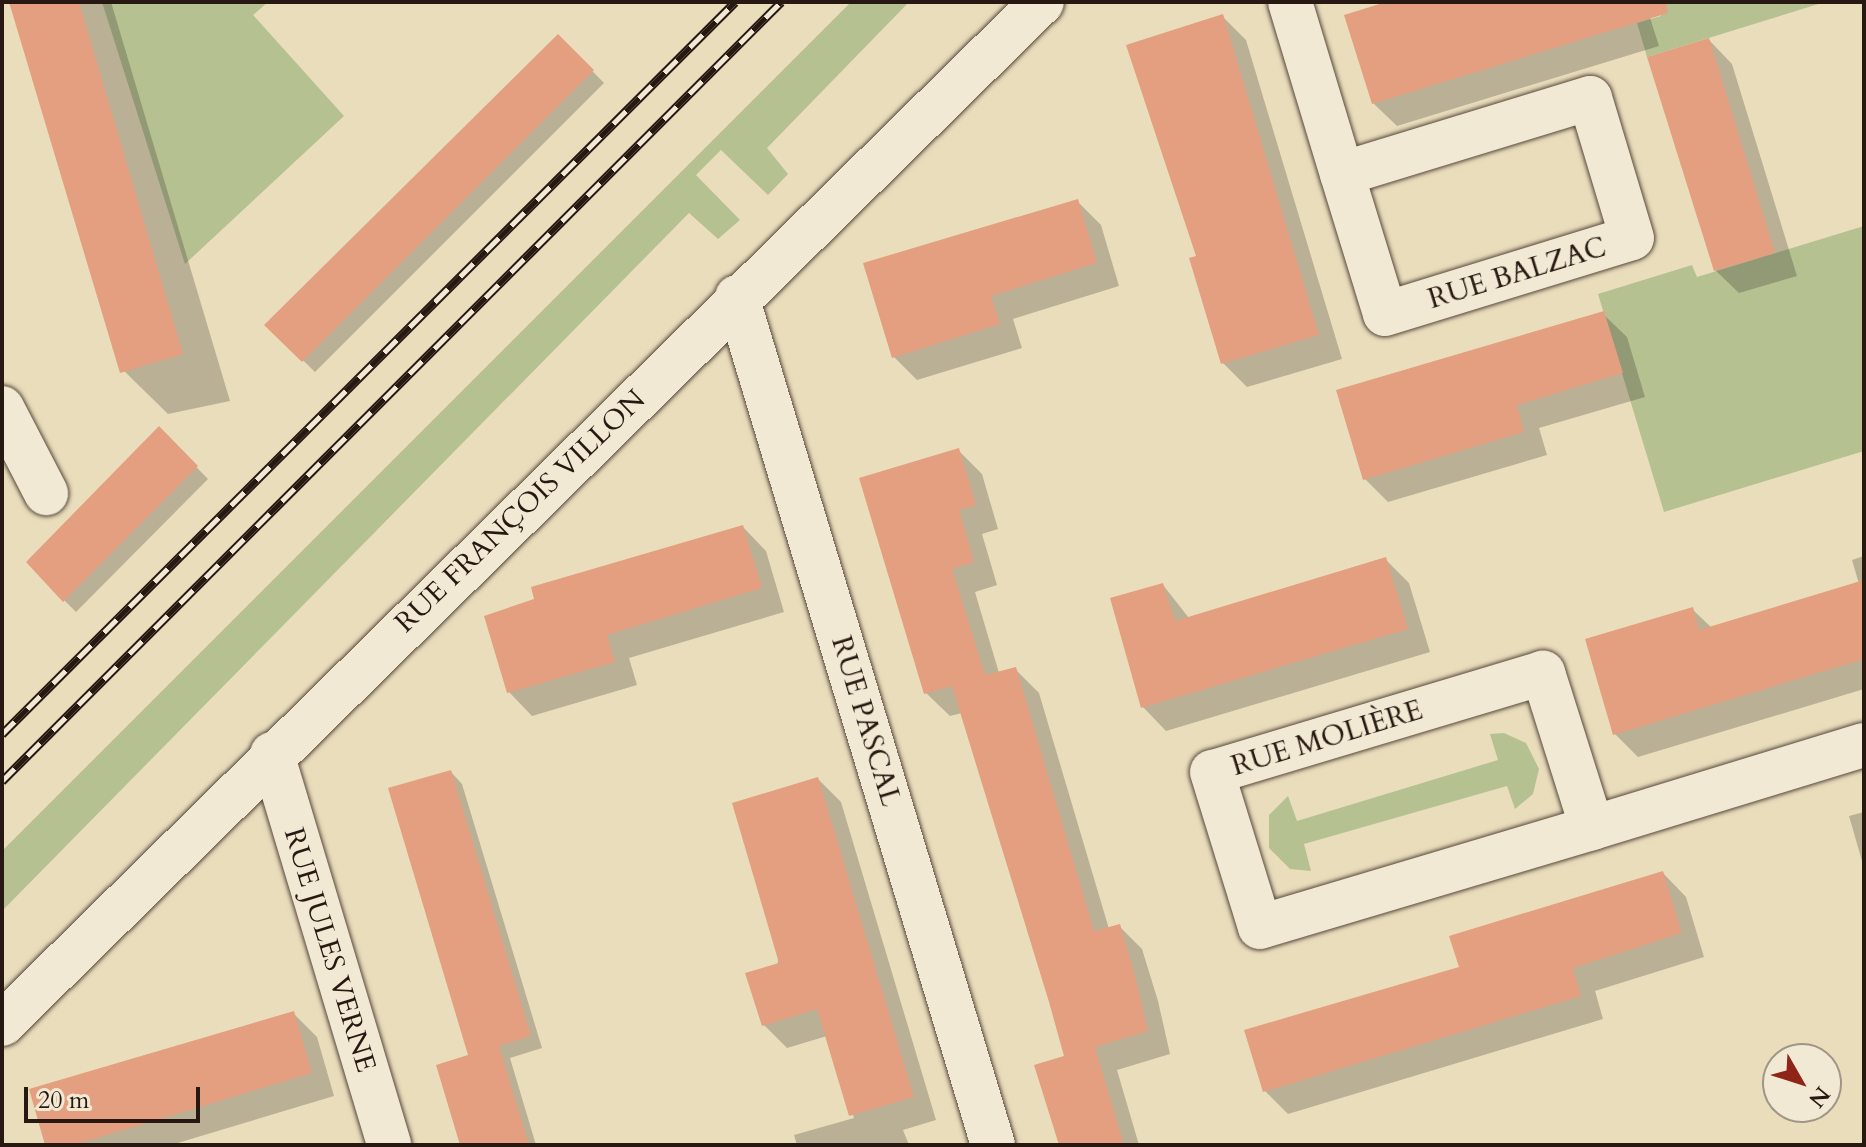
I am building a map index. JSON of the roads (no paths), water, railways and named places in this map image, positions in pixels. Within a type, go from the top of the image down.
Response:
[{"type":"street","name":"RUE FRANÇOIS VILLON","points":[[2,1024],[737,297],[1042,2]]},
{"type":"street","name":"RUE BALZAC","points":[[1290,2],[1342,174],[1385,314],[1632,238],[1590,98],[1342,174]]},
{"type":"street","name":"RUE PASCAL","points":[[737,297],[993,1145]]},
{"type":"street","points":[[2,408],[46,493]]},
{"type":"street","name":"RUE MOLIÈRE","points":[[1592,828],[1543,673],[1212,772],[1260,927],[1592,828],[1864,745]]},
{"type":"street","name":"RUE JULES VERNE","points":[[272,754],[389,1145]]},
{"type":"railway","points":[[2,734],[735,2]]},
{"type":"railway","points":[[2,781],[781,2]]}]
